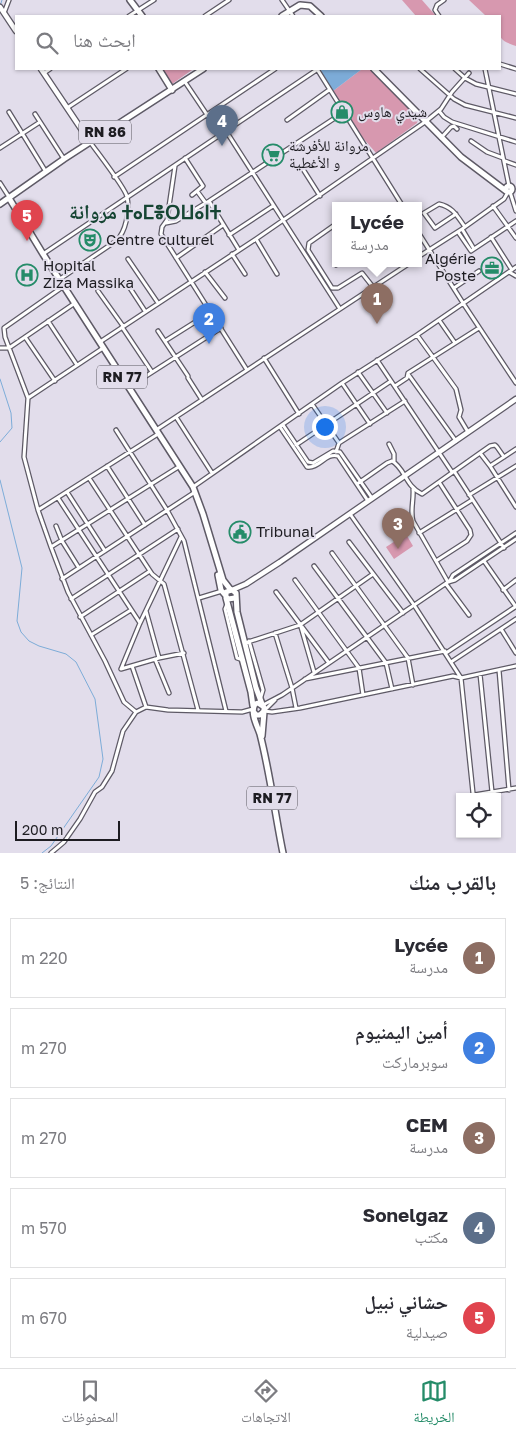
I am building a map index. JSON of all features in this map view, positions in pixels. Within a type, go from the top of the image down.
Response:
[{"type":"main road","points":[[130,0],[141,15]]},
{"type":"main road","points":[[291,14],[300,6],[309,3],[320,15]]},
{"type":"main road","points":[[0,7],[15,30]]},
{"type":"main road","points":[[160,70],[172,90]]},
{"type":"main road","points":[[375,70],[461,157],[494,182],[511,189]]},
{"type":"main road","points":[[42,71],[90,142]]},
{"type":"main road","name":"RN 86","points":[[0,204],[64,159],[185,82],[195,71]]},
{"type":"main road","name":"RN 77","points":[[9,198],[194,489],[223,582],[231,590]]},
{"type":"main road","points":[[246,584],[235,597],[230,600],[225,597],[226,592],[246,584],[516,399]]},
{"type":"main road","name":"RN 77","points":[[217,564],[243,660],[262,744],[282,853]]},
{"type":"main road","points":[[231,590],[235,592],[235,597]]},
{"type":"main road","name":"RN 77","points":[[235,597],[263,707],[262,744]]},
{"type":"main road","points":[[256,703],[263,707],[258,715],[253,709],[256,703]]},
{"type":"street","points":[[4,14],[9,0]]},
{"type":"street","points":[[131,15],[154,0]]},
{"type":"street","points":[[206,15],[229,0]]},
{"type":"street","points":[[282,0],[291,14]]},
{"type":"street","points":[[438,15],[435,10],[437,5],[444,0]]},
{"type":"street","points":[[501,64],[516,69]]},
{"type":"street","points":[[67,108],[124,70]]},
{"type":"street","points":[[114,177],[273,70]]},
{"type":"street","points":[[43,254],[316,70]]},
{"type":"street","points":[[318,70],[400,202]]},
{"type":"street","points":[[421,70],[449,95],[465,105],[516,118]]},
{"type":"street","points":[[456,70],[464,78],[476,84],[516,94]]},
{"type":"street","points":[[485,70],[516,211]]},
{"type":"street","points":[[100,342],[320,196],[425,122],[439,111],[449,95],[469,73]]},
{"type":"street","points":[[185,82],[220,134]]},
{"type":"street","points":[[286,120],[330,90]]},
{"type":"street","points":[[439,111],[444,118],[452,122],[516,142]]},
{"type":"street","points":[[9,112],[46,172]]},
{"type":"street","points":[[166,223],[176,221],[207,202],[344,112]]},
{"type":"street","points":[[35,114],[64,159]]},
{"type":"street","points":[[0,148],[40,122]]},
{"type":"street","points":[[441,138],[451,127],[457,128]]},
{"type":"street","points":[[226,131],[340,310]]},
{"type":"street","points":[[60,279],[121,237],[126,225],[127,196],[90,142]]},
{"type":"street","points":[[471,142],[487,152],[516,164]]},
{"type":"street","points":[[185,158],[203,186],[192,195]]},
{"type":"street","points":[[175,165],[166,223],[162,227],[161,234],[247,370]]},
{"type":"street","points":[[301,166],[320,196]]},
{"type":"street","points":[[0,183],[9,198]]},
{"type":"street","points":[[422,254],[505,198],[511,189]]},
{"type":"street","points":[[198,191],[239,250]]},
{"type":"street","points":[[456,214],[435,228],[424,213],[439,204],[451,208],[456,214],[462,229],[474,249],[516,221]]},
{"type":"street","points":[[229,235],[273,206]]},
{"type":"street","points":[[493,206],[516,238]]},
{"type":"street","points":[[176,258],[223,225]]},
{"type":"street","points":[[332,227],[309,244],[308,250],[332,288],[338,288],[361,273],[364,274],[373,287]]},
{"type":"street","points":[[491,237],[511,271],[516,276]]},
{"type":"street","points":[[256,239],[277,274]]},
{"type":"street","points":[[422,239],[462,303],[516,383]]},
{"type":"street","points":[[232,254],[244,274]]},
{"type":"street","points":[[128,259],[158,303]]},
{"type":"street","points":[[38,510],[130,452],[176,417],[404,267]]},
{"type":"street","points":[[62,579],[167,510],[212,474],[358,372],[417,335],[516,267]]},
{"type":"street","points":[[454,288],[479,271]]},
{"type":"street","points":[[205,272],[225,298]]},
{"type":"street","points":[[126,282],[145,312]]},
{"type":"street","points":[[64,286],[4,328],[9,348],[28,398],[24,457],[38,510],[62,579],[80,617],[117,684],[124,702],[136,712]]},
{"type":"street","points":[[98,291],[152,372]]},
{"type":"street","points":[[0,348],[9,348],[75,303]]},
{"type":"street","points":[[165,341],[210,312]]},
{"type":"street","points":[[439,320],[455,344]]},
{"type":"street","points":[[48,321],[77,364]]},
{"type":"street","points":[[129,387],[221,328]]},
{"type":"street","points":[[395,386],[407,378],[408,373],[479,328]]},
{"type":"street","points":[[158,331],[202,400]]},
{"type":"street","points":[[417,335],[456,389],[461,410],[459,417],[468,433]]},
{"type":"street","points":[[25,337],[54,381]]},
{"type":"street","points":[[28,398],[104,348]]},
{"type":"street","points":[[264,358],[299,414]]},
{"type":"street","points":[[376,360],[504,548]]},
{"type":"street","points":[[358,372],[387,413]]},
{"type":"street","points":[[408,373],[456,441]]},
{"type":"street","points":[[296,445],[391,381]]},
{"type":"street","points":[[342,383],[370,424]]},
{"type":"street","points":[[336,453],[339,443],[405,402]]},
{"type":"street","points":[[312,404],[339,443]]},
{"type":"street","points":[[176,417],[212,474]]},
{"type":"street","points":[[282,426],[306,461],[310,463],[331,451],[342,454],[361,481],[370,499]]},
{"type":"street","points":[[282,426],[307,467],[313,468],[336,453]]},
{"type":"street","points":[[116,430],[182,536],[226,711]]},
{"type":"street","points":[[389,444],[393,450],[394,462],[412,489],[414,502],[411,516],[447,583],[469,614]]},
{"type":"street","points":[[414,502],[422,494],[490,446],[497,446],[504,457]]},
{"type":"street","points":[[490,466],[515,451]]},
{"type":"street","points":[[336,453],[357,484],[370,499]]},
{"type":"street","points":[[480,453],[516,507]]},
{"type":"street","points":[[357,484],[388,462],[394,462]]},
{"type":"street","points":[[107,466],[145,525]]},
{"type":"street","points":[[51,547],[180,466]]},
{"type":"street","points":[[469,495],[516,466]]},
{"type":"street","points":[[89,478],[150,571],[164,584],[198,710]]},
{"type":"street","points":[[436,561],[470,537],[470,530],[439,482]]},
{"type":"street","points":[[412,489],[422,494]]},
{"type":"street","points":[[67,492],[105,551]]},
{"type":"street","points":[[58,498],[140,623]]},
{"type":"street","points":[[419,533],[472,500]]},
{"type":"street","points":[[350,514],[414,605],[461,678],[472,793],[474,795],[516,788]]},
{"type":"street","points":[[56,526],[62,541],[79,568]]},
{"type":"street","points":[[71,599],[178,529]]},
{"type":"street","points":[[447,583],[453,575],[516,533]]},
{"type":"street","points":[[182,536],[140,623],[121,669],[157,658],[184,653]]},
{"type":"street","points":[[263,707],[447,583],[455,580],[516,540]]},
{"type":"street","points":[[349,542],[403,613]]},
{"type":"street","points":[[332,553],[408,658],[413,684]]},
{"type":"street","points":[[304,679],[445,652],[516,607],[484,560]]},
{"type":"street","points":[[314,566],[386,663],[392,689]]},
{"type":"street","points":[[80,617],[150,571]]},
{"type":"street","points":[[247,642],[300,625],[373,574]]},
{"type":"street","points":[[295,580],[359,668],[363,695]]},
{"type":"street","points":[[504,590],[514,581],[516,587]]},
{"type":"street","points":[[276,592],[329,663]]},
{"type":"street","points":[[199,598],[225,597]]},
{"type":"street","points":[[90,635],[131,610]]},
{"type":"street","points":[[146,611],[157,658],[169,693]]},
{"type":"street","points":[[451,662],[516,619]]},
{"type":"street","points":[[300,625],[314,672]]},
{"type":"street","points":[[501,629],[516,653]]},
{"type":"street","points":[[275,633],[292,688],[296,708]]},
{"type":"street","points":[[132,666],[146,707]]},
{"type":"street","points":[[263,707],[296,708],[453,676],[461,678],[516,666]]},
{"type":"street","points":[[499,670],[509,790]]},
{"type":"street","points":[[480,674],[492,792]]},
{"type":"street","points":[[51,853],[64,842],[95,792],[102,787],[112,771],[123,731],[136,712],[146,707],[168,710],[242,712],[253,709]]},
{"type":"shaded area","points":[[402,0],[422,0],[435,15],[415,15]]},
{"type":"shaded area","points":[[469,0],[516,0],[516,46],[501,38],[501,15],[485,15]]},
{"type":"shaded area","points":[[163,70],[192,70],[172,84]]},
{"type":"shaded area","points":[[361,70],[373,70],[418,119],[417,123],[376,153],[363,138],[333,91]]},
{"type":"shaded area","points":[[406,534],[413,546],[394,559],[386,547]]},
{"type":"water","points":[[322,70],[361,70],[333,91]]},
{"type":"waterway","points":[[0,6],[2,0]]},
{"type":"waterway","points":[[0,379],[11,413],[12,428],[0,442]]},
{"type":"waterway","points":[[0,480],[22,568],[17,621],[21,632],[29,641],[66,654],[76,662],[95,699],[103,759],[99,777],[51,846],[42,853]]},
{"type":"place","name":"شيدي هاوس","points":[[342,112]]},
{"type":"place","name":"Sonelgaz","points":[[222,146]]},
{"type":"place","name":"مروانة للأفرشة و الأغطية","points":[[273,155]]},
{"type":"place","name":"Centre culturel","points":[[90,240]]},
{"type":"place","name":"حشاني نبيل","points":[[27,241]]},
{"type":"place","name":"Algérie Poste","points":[[492,268]]},
{"type":"place","name":"Hopital Ziza Massika","points":[[27,275]]},
{"type":"place","name":"Lycée","points":[[377,324]]},
{"type":"place","name":"أمين اليمنيوم","points":[[209,344]]},
{"type":"place","name":"Tribunal","points":[[240,532]]},
{"type":"place","name":"CEM","points":[[398,549]]},
{"type":"district","name":"مروانة ⵜⴰⵎⴻⵔⵡⴰⵏⵜ","points":[[145,212]]}]
